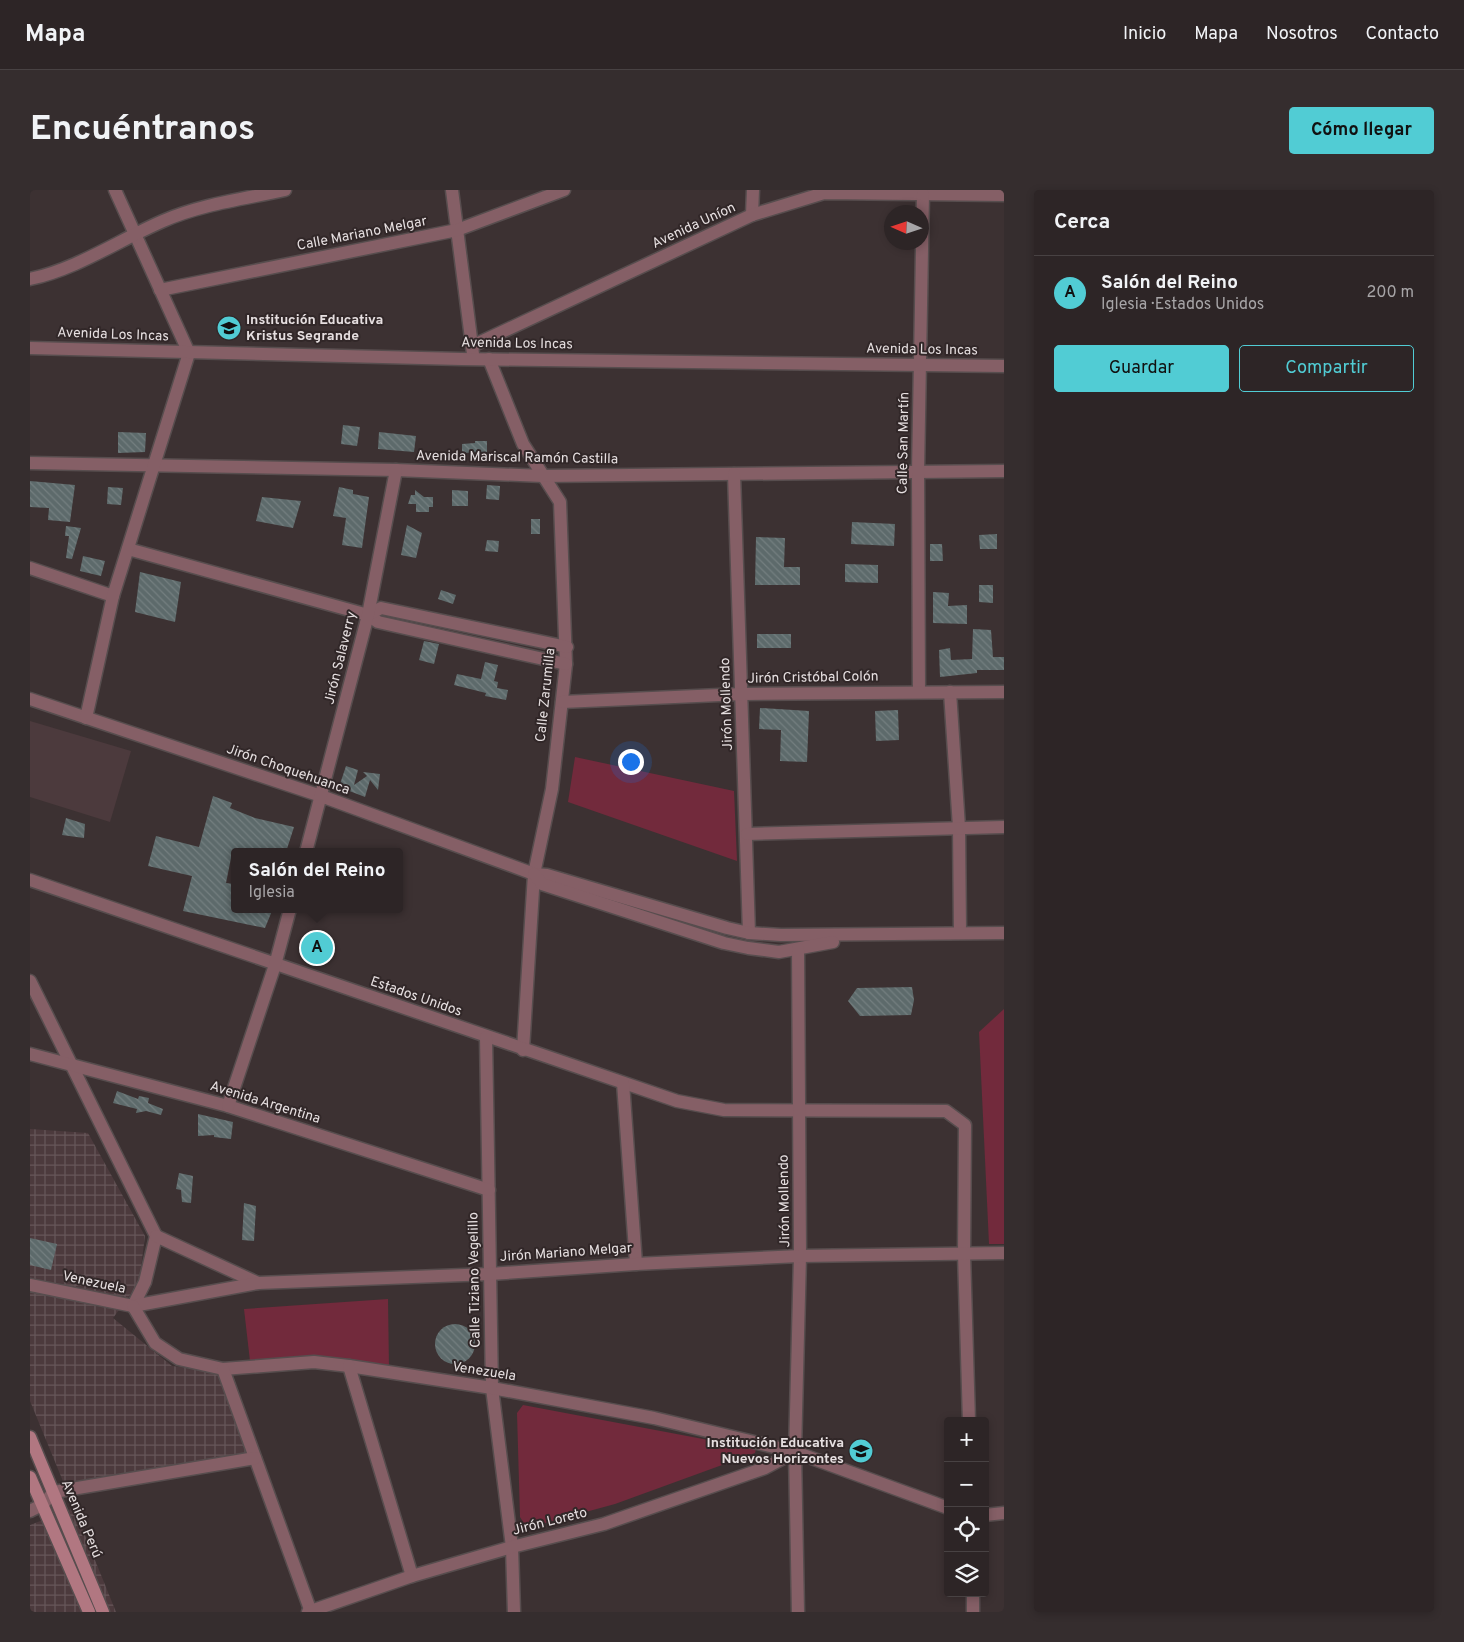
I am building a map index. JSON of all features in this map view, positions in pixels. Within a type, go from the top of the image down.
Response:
[{"type":"main road","name":"Avenida Perú","points":[[30,1437],[103,1612]]},
{"type":"main road","points":[[30,1477],[89,1612]]},
{"type":"street","points":[[86,718],[113,596],[189,353],[115,190]]},
{"type":"street","points":[[30,279],[51,274],[164,221],[206,206],[285,190]]},
{"type":"street","points":[[452,190],[472,352]]},
{"type":"street","name":"Calle Mariano Melgar","points":[[160,290],[457,230],[564,190]]},
{"type":"street","points":[[752,216],[753,190]]},
{"type":"street","name":"Avenida Uníon","points":[[472,352],[752,216],[824,192],[1004,195]]},
{"type":"street","name":"Calle San Martín","points":[[918,692],[918,472],[923,194]]},
{"type":"street","name":"Avenida Los Incas","points":[[30,348],[189,353],[472,352],[489,359],[1004,366]]},
{"type":"street","name":"Calle Zarumilla","points":[[489,359],[523,444],[560,502],[567,647],[566,664],[552,788],[534,874],[523,1050]]},
{"type":"street","name":"Avenida Mariscal Ramón Castilla","points":[[30,463],[396,470],[543,476],[1004,471]]},
{"type":"street","name":"Jirón Salaverry","points":[[307,848],[368,615],[396,470]]},
{"type":"street","name":"Jirón Mollendo","points":[[734,474],[749,933]]},
{"type":"street","points":[[128,549],[368,615],[378,622],[566,664]]},
{"type":"street","points":[[30,568],[113,596]]},
{"type":"street","points":[[368,615],[381,608],[567,647]]},
{"type":"street","points":[[950,692],[960,827],[960,932]]},
{"type":"street","name":"Jirón Cristóbal Colón","points":[[562,702],[742,694],[1004,692]]},
{"type":"street","name":"Jirón Choquehuanca","points":[[30,699],[321,796],[534,874],[547,875],[749,933],[869,936],[960,932],[1004,933]]},
{"type":"street","points":[[747,834],[1004,827]]},
{"type":"street","name":"Jirón Choquehuanca","points":[[534,874],[542,884],[724,943],[779,952],[869,936]]},
{"type":"street","name":"Estados Unidos","points":[[30,880],[523,1050],[677,1101],[724,1110],[946,1111],[965,1125],[964,1254]]},
{"type":"street","points":[[228,1106],[275,965],[289,913]]},
{"type":"street","name":"Jirón Mollendo","points":[[798,949],[800,1256],[796,1452],[798,1612]]},
{"type":"street","points":[[30,981],[156,1236],[146,1282],[133,1306]]},
{"type":"street","name":"Calle Tiziano Vegelillo","points":[[486,1037],[492,1388],[512,1547],[514,1612]]},
{"type":"street","name":"Avenida Argentina","points":[[30,1054],[228,1106],[488,1190]]},
{"type":"street","points":[[623,1083],[636,1264]]},
{"type":"street","points":[[156,1236],[258,1283]]},
{"type":"street","name":"Jirón Mariano Melgar","points":[[133,1306],[258,1283],[490,1274],[636,1264],[800,1256],[1004,1253]]},
{"type":"street","points":[[964,1254],[969,1417]]},
{"type":"street","name":"Venezuela","points":[[30,1285],[133,1306],[155,1343],[179,1359],[223,1369],[314,1362],[349,1366],[492,1388],[654,1418],[796,1452],[945,1507]]},
{"type":"street","points":[[349,1366],[412,1576]]},
{"type":"street","points":[[223,1369],[310,1612]]},
{"type":"street","name":"Jirón Loreto","points":[[310,1612],[412,1576],[512,1547],[604,1524],[765,1468],[796,1452]]},
{"type":"street","points":[[30,1511],[42,1505],[54,1492],[255,1458]]},
{"type":"street","points":[[989,1515],[1004,1513]]},
{"type":"street","points":[[973,1597],[973,1612]]},
{"type":"shaded area","points":[[30,721],[131,751],[110,822],[30,797]]},
{"type":"shaded area","points":[[575,757],[734,791],[737,861],[568,802]]},
{"type":"shaded area","points":[[1004,1009],[1004,1244],[989,1244],[979,1032]]},
{"type":"shaded area","points":[[30,1129],[88,1133],[145,1236],[139,1283],[113,1318],[172,1366],[232,1373],[262,1460],[67,1491],[30,1401]]},
{"type":"shaded area","points":[[388,1299],[389,1369],[250,1361],[244,1309]]},
{"type":"shaded area","points":[[523,1405],[756,1449],[755,1453],[615,1504],[527,1528],[520,1517],[517,1413]]},
{"type":"shaded area","points":[[74,1508],[116,1612],[30,1612],[30,1525]]},
{"type":"building","points":[[343,425],[360,427],[357,446],[341,444]]},
{"type":"building","points":[[118,432],[146,433],[145,452],[118,453]]},
{"type":"building","points":[[379,432],[416,436],[414,452],[378,449]]},
{"type":"building","points":[[475,441],[487,441],[487,452],[462,453],[462,444],[475,443]]},
{"type":"building","points":[[30,481],[75,485],[70,522],[48,520],[49,508],[30,507]]},
{"type":"building","points":[[487,485],[500,486],[499,500],[486,499]]},
{"type":"building","points":[[108,487],[123,488],[121,505],[107,504]]},
{"type":"building","points":[[339,487],[353,490],[353,494],[369,497],[362,548],[342,545],[346,518],[333,516]]},
{"type":"building","points":[[415,490],[424,497],[433,497],[433,507],[429,507],[429,512],[416,512],[416,504],[408,504],[411,495],[415,495]]},
{"type":"building","points":[[452,490],[468,491],[468,506],[452,506]]},
{"type":"building","points":[[262,497],[301,501],[293,528],[256,521]]},
{"type":"building","points":[[531,519],[540,519],[540,534],[531,534]]},
{"type":"building","points":[[852,522],[895,524],[894,546],[851,544]]},
{"type":"building","points":[[407,525],[422,533],[416,558],[401,555]]},
{"type":"building","points":[[66,526],[81,528],[72,559],[66,558],[69,536],[65,536]]},
{"type":"building","points":[[997,534],[997,549],[980,549],[979,535]]},
{"type":"building","points":[[756,537],[785,538],[784,567],[800,567],[800,585],[755,585]]},
{"type":"building","points":[[487,540],[499,541],[498,552],[485,551]]},
{"type":"building","points":[[930,544],[942,544],[943,561],[930,561]]},
{"type":"building","points":[[83,556],[105,561],[101,576],[80,571]]},
{"type":"building","points":[[845,564],[878,565],[878,583],[845,582]]},
{"type":"building","points":[[140,572],[181,582],[175,622],[135,612]]},
{"type":"building","points":[[979,585],[993,585],[993,603],[979,602]]},
{"type":"building","points":[[441,590],[456,595],[453,604],[438,599]]},
{"type":"building","points":[[933,592],[949,593],[948,606],[967,605],[967,624],[933,623]]},
{"type":"building","points":[[973,629],[991,630],[993,657],[1004,657],[1004,670],[977,670],[977,673],[940,677],[939,650],[950,648],[951,660],[972,659]]},
{"type":"building","points":[[757,634],[791,634],[791,648],[757,648]]},
{"type":"building","points":[[424,641],[439,644],[434,664],[419,660]]},
{"type":"building","points":[[485,662],[498,665],[494,681],[498,682],[497,688],[508,690],[506,700],[485,696],[486,693],[454,685],[457,674],[481,679]]},
{"type":"building","points":[[760,708],[809,711],[807,762],[780,761],[781,730],[759,729]]},
{"type":"building","points":[[898,710],[899,740],[876,741],[875,711]]},
{"type":"building","points":[[346,766],[358,770],[354,785],[367,776],[363,772],[380,774],[378,790],[370,780],[365,797],[339,787]]},
{"type":"building","points":[[213,796],[232,803],[230,808],[255,818],[294,827],[287,848],[231,848],[226,883],[231,884],[231,913],[271,913],[265,928],[183,911],[192,876],[148,866],[156,836],[199,847]]},
{"type":"building","points":[[66,818],[85,824],[84,838],[62,835]]},
{"type":"building","points":[[912,987],[914,1000],[911,1015],[860,1016],[848,1001],[857,988]]},
{"type":"building","points":[[117,1091],[138,1099],[139,1096],[149,1098],[148,1103],[163,1109],[161,1115],[146,1111],[136,1113],[137,1109],[113,1103]]},
{"type":"building","points":[[198,1114],[233,1122],[231,1139],[214,1137],[214,1135],[198,1136]]},
{"type":"building","points":[[179,1173],[193,1176],[191,1203],[182,1202],[181,1190],[176,1189]]},
{"type":"building","points":[[244,1203],[256,1206],[254,1241],[242,1240]]},
{"type":"building","points":[[30,1238],[57,1244],[51,1270],[30,1265]]},
{"type":"building","points":[[451,1324],[459,1324],[466,1327],[472,1333],[475,1344],[472,1355],[466,1361],[459,1364],[451,1364],[444,1361],[438,1355],[435,1348],[435,1340],[438,1333],[444,1327]]},
{"type":"place","name":"Institución Educativa Kristus Segrande","points":[[229,328]]},
{"type":"place","name":"Salón del Reino","points":[[317,948]]},
{"type":"place","name":"Institución Educativa Nuevos Horizontes","points":[[861,1451]]}]
